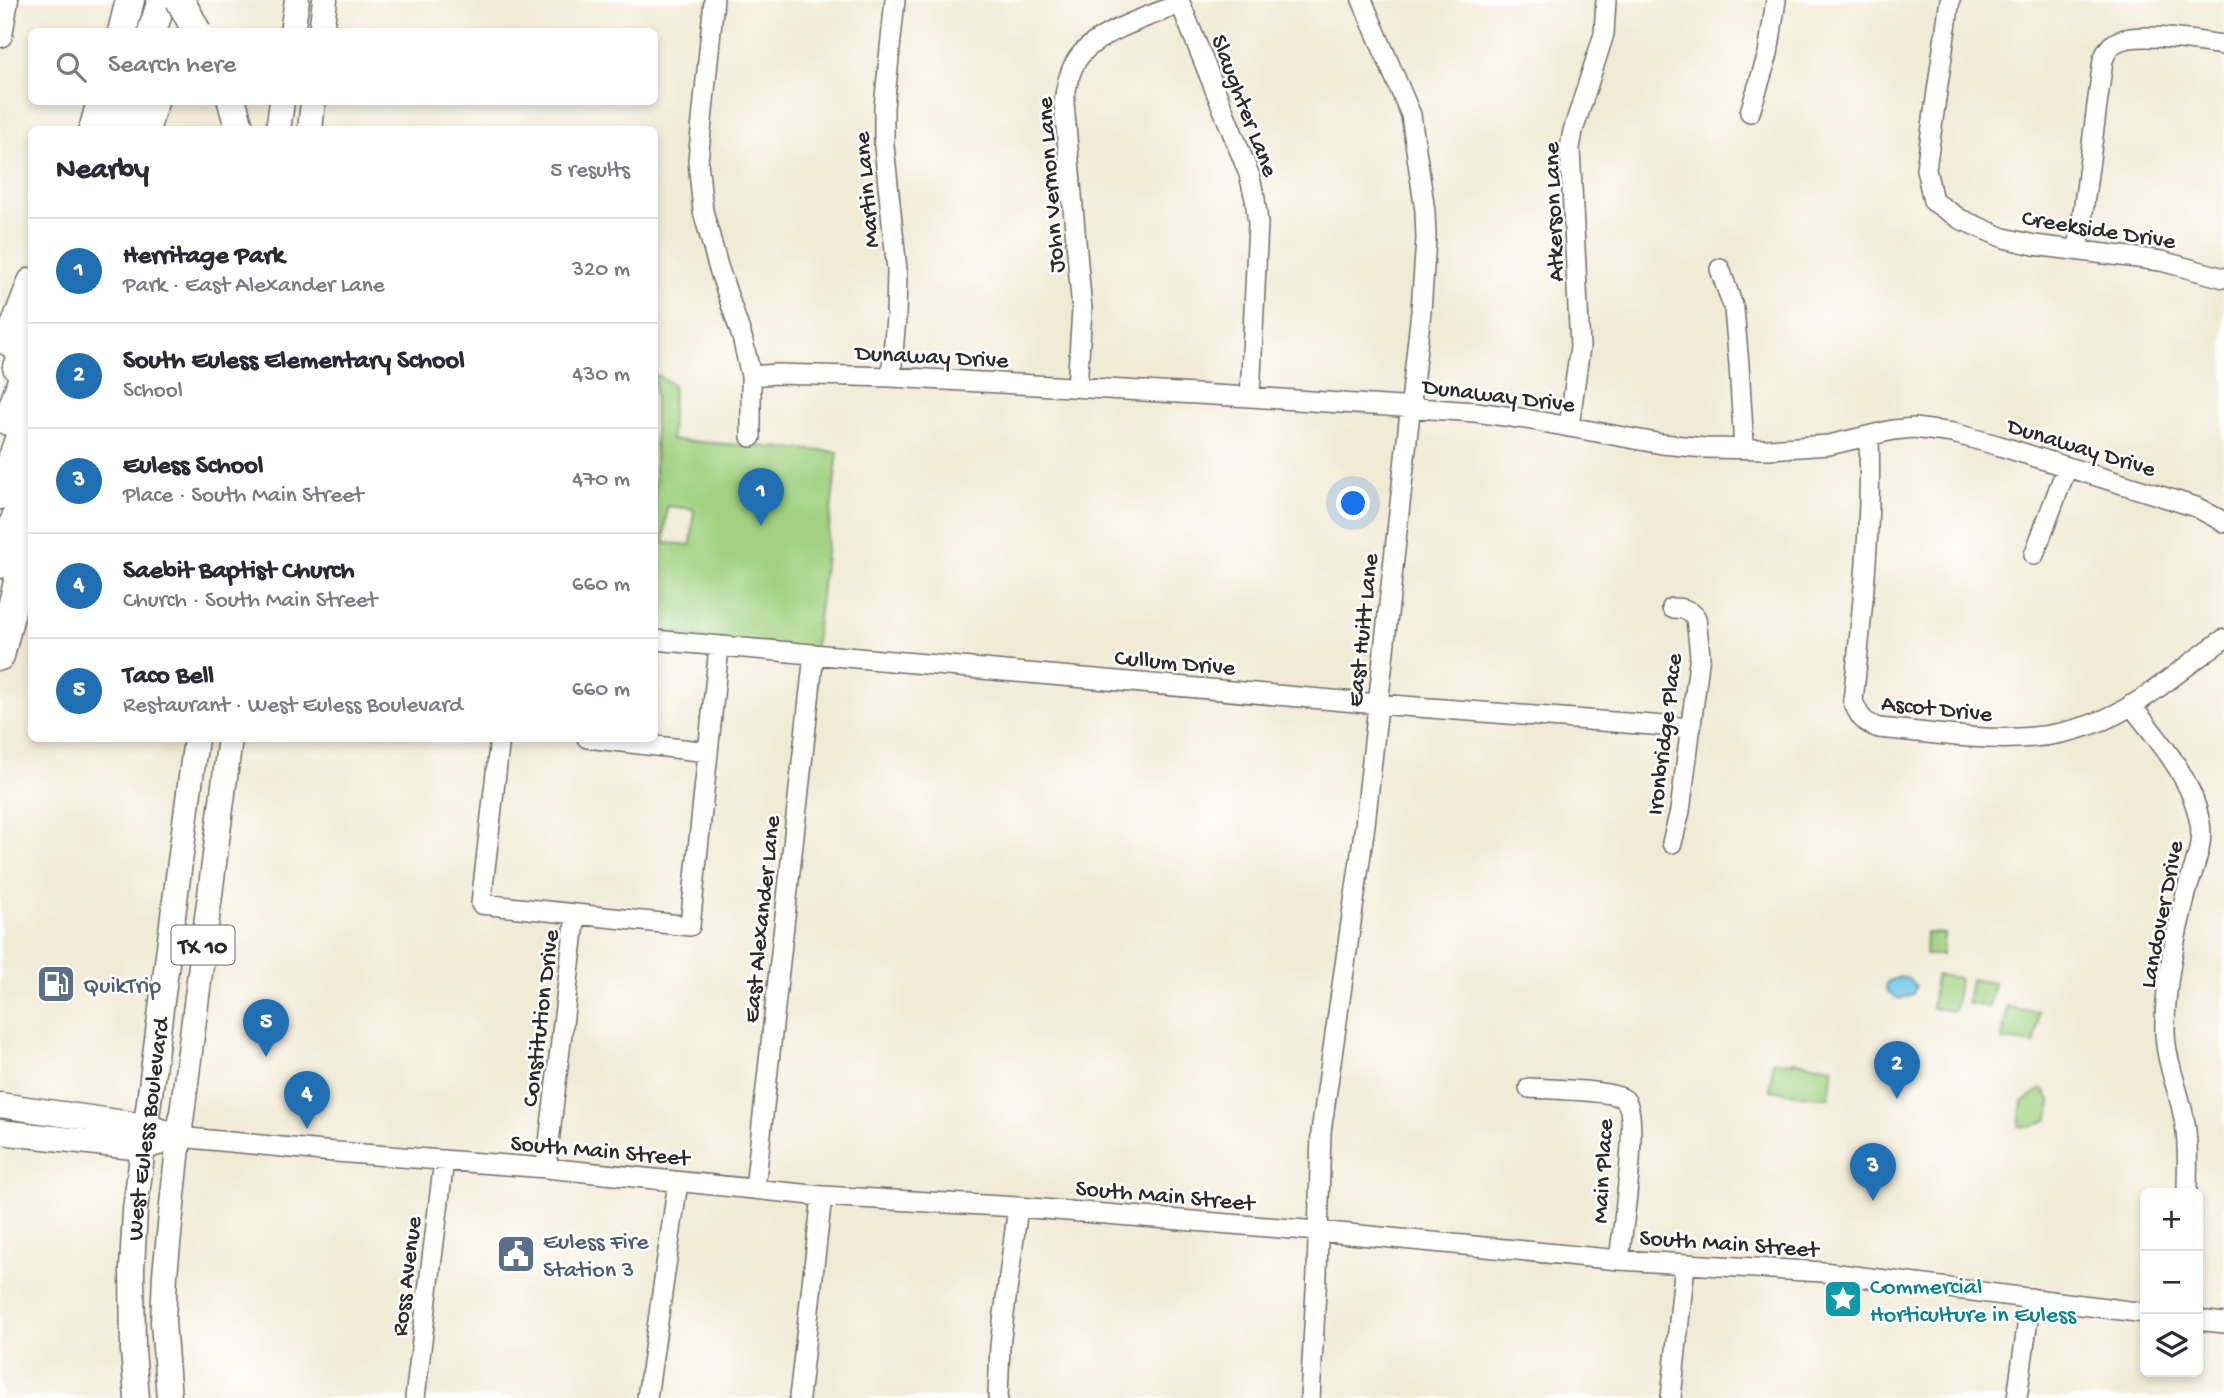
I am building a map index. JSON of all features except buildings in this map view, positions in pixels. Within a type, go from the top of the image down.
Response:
[{"type":"highway","points":[[123,28],[130,0]]},
{"type":"highway","points":[[135,28],[144,0]]},
{"type":"highway","points":[[153,28],[162,0]]},
{"type":"highway","points":[[180,0],[195,28]]},
{"type":"highway","points":[[177,28],[186,0]]},
{"type":"highway","points":[[94,126],[100,105]]},
{"type":"highway","points":[[105,126],[111,105]]},
{"type":"highway","points":[[122,126],[129,105]]},
{"type":"highway","points":[[146,126],[153,105]]},
{"type":"highway","points":[[233,105],[239,126]]},
{"type":"highway","points":[[0,365],[28,292]]},
{"type":"highway","points":[[0,415],[28,334]]},
{"type":"highway","points":[[0,444],[28,363]]},
{"type":"highway","points":[[0,495],[28,413]]},
{"type":"highway","points":[[0,564],[28,482]]},
{"type":"highway","points":[[0,656],[28,541]]},
{"type":"main road","points":[[0,35],[6,0]]},
{"type":"main road","points":[[293,28],[297,0],[325,2],[322,28]]},
{"type":"main road","points":[[279,126],[282,105]]},
{"type":"main road","points":[[310,126],[313,105]]},
{"type":"main road","name":"West Euless Boulevard","points":[[137,1398],[133,1352],[132,1269],[135,1210],[195,742]]},
{"type":"main road","name":"West Euless Boulevard","points":[[169,1398],[163,1323],[165,1275],[179,1137],[229,742]]},
{"type":"main road","points":[[0,1105],[144,1137]]},
{"type":"main road","points":[[0,1132],[179,1137]]},
{"type":"street","points":[[714,0],[698,161],[703,211],[742,337],[751,376],[751,437]]},
{"type":"street","name":"Martin Lane","points":[[891,377],[897,270],[884,146],[884,107],[895,0]]},
{"type":"street","name":"East Huitt Lane","points":[[1310,1398],[1321,1132],[1365,825],[1421,311],[1426,239],[1425,211],[1411,115],[1362,0]]},
{"type":"street","name":"Atkerson Lane","points":[[1569,427],[1580,347],[1570,148],[1604,34],[1606,0]]},
{"type":"street","points":[[1750,112],[1768,54],[1776,0]]},
{"type":"street","name":"Creekside Drive","points":[[1950,0],[1926,169],[1933,201],[1960,219],[2004,238],[2034,245],[2161,261],[2224,278]]},
{"type":"street","name":"John Vernon Lane","points":[[1077,387],[1082,310],[1063,103],[1066,86],[1079,56],[1089,47],[1114,31],[1180,2]]},
{"type":"street","name":"Slaughter Lane","points":[[1180,2],[1249,174],[1255,198],[1258,223],[1250,397]]},
{"type":"street","points":[[2078,250],[2103,60],[2109,47],[2127,38],[2160,37],[2224,45]]},
{"type":"street","points":[[1720,269],[1734,309],[1744,449]]},
{"type":"street","name":"Dunaway Drive","points":[[751,376],[776,374],[891,377],[1476,412],[1662,444],[1705,448],[1829,445],[1893,430],[1927,429],[1965,437],[2196,507],[2224,522]]},
{"type":"street","name":"Ascot Drive","points":[[1869,437],[1871,486],[1866,581],[1853,701],[1860,717],[1868,724],[1879,728],[1985,738],[2033,738],[2074,731],[2132,705],[2224,639]]},
{"type":"street","points":[[2035,555],[2067,467]]},
{"type":"street","name":"Ironbridge Place","points":[[1672,608],[1693,612],[1700,655],[1680,811],[1672,843]]},
{"type":"street","name":"Cullum Drive","points":[[658,640],[1378,704],[1691,728]]},
{"type":"street","points":[[500,742],[481,904],[690,926],[719,647]]},
{"type":"street","name":"East Alexander Lane","points":[[755,1188],[814,654]]},
{"type":"street","name":"Landover Drive","points":[[2132,705],[2174,761],[2186,782],[2200,821],[2200,844],[2171,962],[2164,1027],[2169,1064],[2185,1122],[2187,1188]]},
{"type":"street","points":[[622,742],[708,752]]},
{"type":"street","name":"Constitution Drive","points":[[546,1168],[576,914]]},
{"type":"street","name":"Main Place","points":[[1529,1088],[1597,1092],[1622,1097],[1627,1102],[1632,1130],[1619,1260]]},
{"type":"street","name":"South Main Street","points":[[179,1137],[546,1168],[822,1196],[1018,1206],[1619,1260],[1824,1272],[2140,1312]]},
{"type":"street","name":"Ross Avenue","points":[[415,1398],[444,1160]]},
{"type":"street","points":[[647,1398],[678,1182]]},
{"type":"street","points":[[799,1398],[822,1196]]},
{"type":"street","points":[[998,1398],[1000,1345],[1018,1206]]},
{"type":"street","points":[[1671,1398],[1685,1264]]},
{"type":"street","points":[[2017,1398],[2031,1298]]},
{"type":"street","points":[[2203,1321],[2224,1323]]},
{"type":"green space","points":[[658,376],[673,385],[671,440],[838,452],[814,654],[658,631]],"holes":[[[667,506],[694,509],[691,545],[664,543]]]},
{"type":"green space","points":[[1926,933],[1944,934],[1942,955],[1925,955]]},
{"type":"green space","points":[[1936,975],[1959,978],[1955,1011],[1932,1008]]},
{"type":"green space","points":[[1971,979],[1994,983],[1989,1007],[1967,1003]]},
{"type":"green space","points":[[2007,1007],[2039,1012],[2035,1044],[2002,1040]]},
{"type":"green space","points":[[1773,1061],[1833,1067],[1829,1097],[1770,1090]]},
{"type":"green space","points":[[2042,1089],[2051,1102],[2049,1119],[2031,1127],[2019,1126],[2022,1102]]},
{"type":"water","points":[[1899,977],[1909,979],[1916,986],[1913,994],[1899,999],[1888,992],[1887,982]]},
{"type":"place","name":"Herritage Park","points":[[761,526]]},
{"type":"place","name":"QuikTrip","points":[[56,984]]},
{"type":"place","name":"Taco Bell","points":[[266,1057]]},
{"type":"place","name":"South Euless Elementary School","points":[[1897,1099]]},
{"type":"place","name":"Saebit Baptist Church","points":[[307,1129]]},
{"type":"place","name":"Euless School","points":[[1873,1201]]},
{"type":"place","name":"Euless Fire Station 3","points":[[516,1254]]},
{"type":"place","name":"Commercial Horticulture in Euless","points":[[1843,1299]]}]
